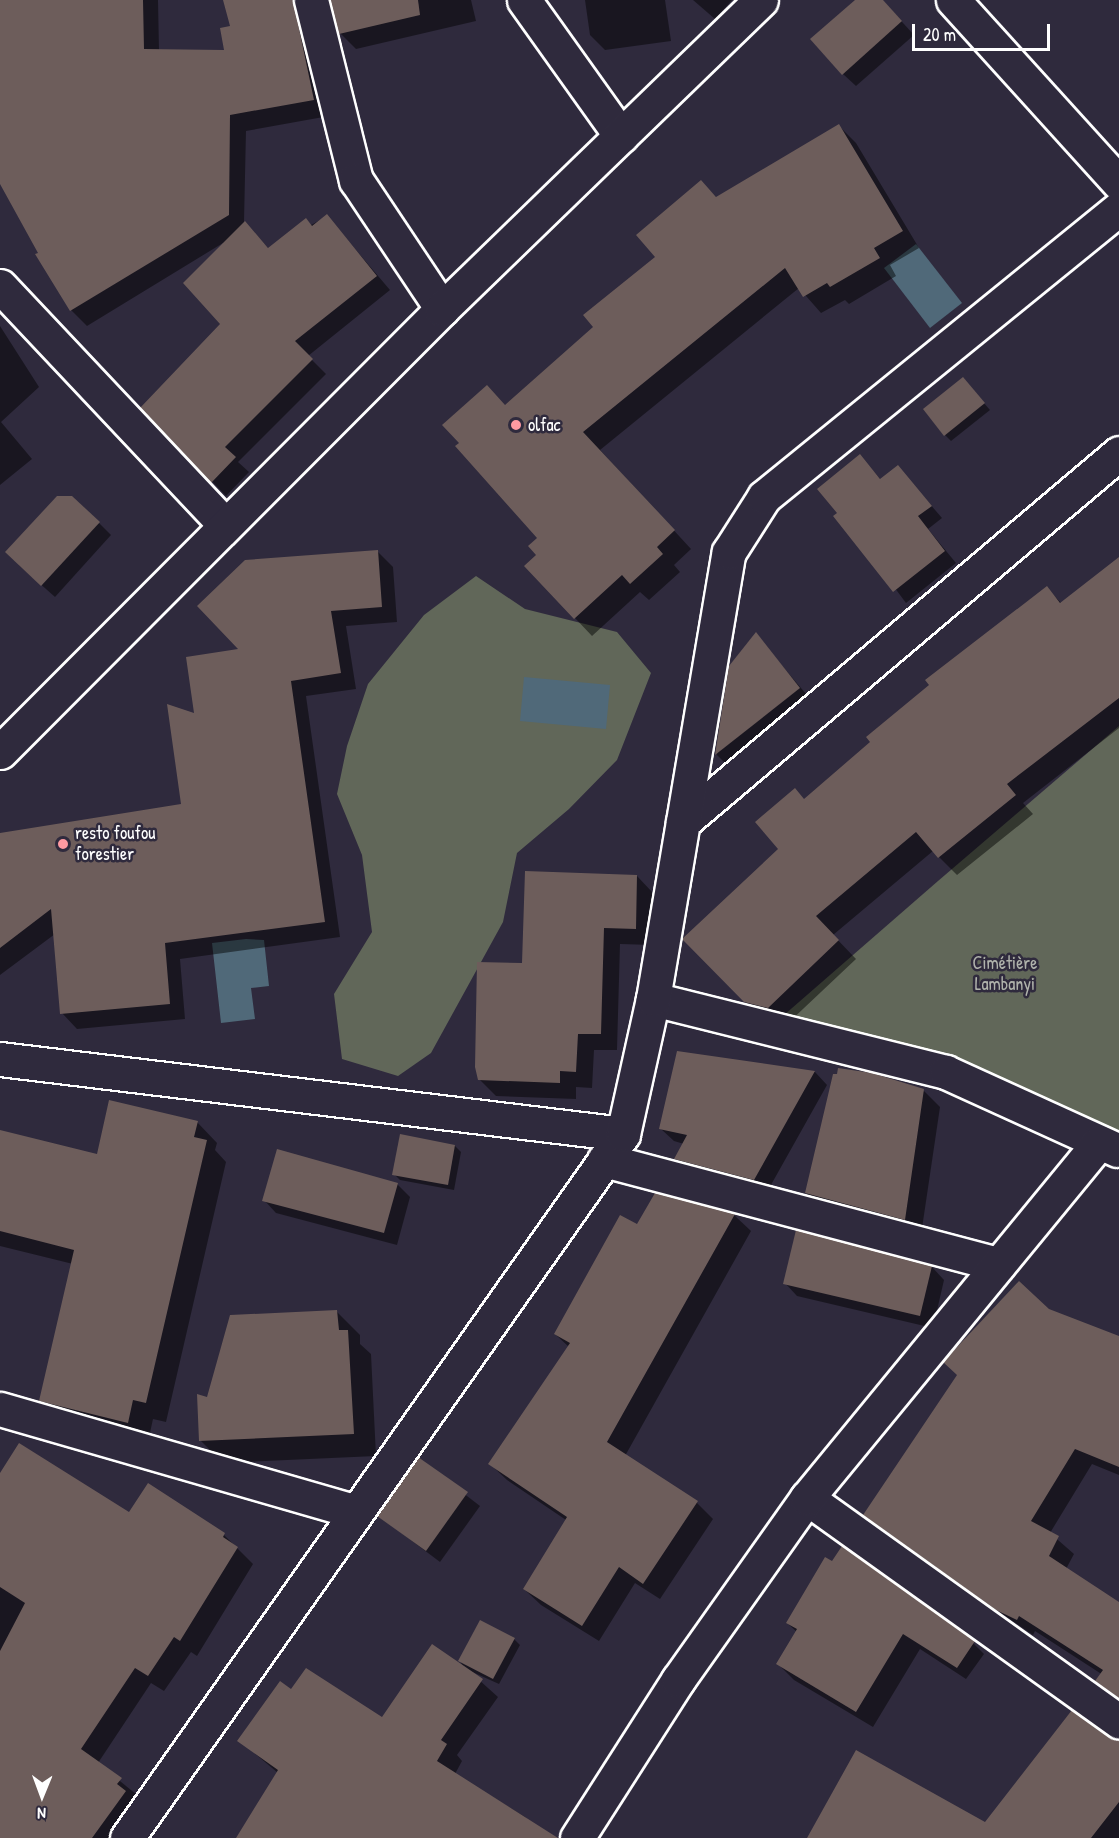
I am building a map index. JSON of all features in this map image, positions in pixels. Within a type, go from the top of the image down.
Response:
[{"type":"street","points":[[311,0],[356,180],[442,309]]},
{"type":"street","points":[[524,0],[621,136]]},
{"type":"street","points":[[0,752],[442,309],[761,0]]},
{"type":"street","points":[[953,0],[1119,183]]},
{"type":"street","points":[[127,1838],[354,1511],[623,1134],[653,999],[729,552],[764,497],[1119,209]]},
{"type":"street","points":[[0,286],[225,525]]},
{"type":"street","points":[[683,822],[1119,453]]},
{"type":"street","points":[[577,1838],[678,1680],[807,1498],[999,1264],[1109,1147],[946,1072],[653,999]]},
{"type":"street","points":[[0,1059],[623,1134]]},
{"type":"street","points":[[604,1160],[999,1264]]},
{"type":"street","points":[[0,1409],[354,1511]]},
{"type":"street","points":[[807,1498],[1119,1721]]},
{"type":"green space","points":[[476,576],[525,609],[617,632],[651,673],[617,760],[569,809],[517,853],[503,922],[431,1053],[398,1076],[342,1059],[334,994],[372,932],[362,855],[337,794],[347,746],[368,684],[424,615]]},
{"type":"green space","name":"Cimétière Lambanyi","points":[[1119,726],[1119,1151],[776,1022],[938,881]]},
{"type":"water","points":[[916,244],[962,303],[930,328],[884,268]]},
{"type":"water","points":[[524,677],[610,685],[606,729],[520,721]]},
{"type":"water","points":[[246,939],[264,940],[269,986],[251,988],[255,1019],[221,1023],[212,943]]},
{"type":"building","points":[[0,0],[143,0],[144,49],[224,50],[220,28],[230,26],[223,0],[293,0],[314,100],[230,115],[229,215],[70,311],[35,254],[38,253],[0,184]]},
{"type":"building","points":[[330,0],[418,0],[420,15],[339,34]]},
{"type":"building","points":[[855,0],[883,0],[902,21],[842,75],[810,39]]},
{"type":"building","points":[[839,124],[903,231],[874,248],[880,258],[830,287],[827,283],[803,297],[785,268],[583,432],[675,530],[657,547],[663,554],[630,584],[622,575],[574,619],[524,566],[536,555],[528,546],[537,538],[455,446],[459,443],[442,425],[487,385],[505,405],[593,327],[583,315],[655,257],[636,235],[701,180],[716,197]]},
{"type":"building","points":[[327,214],[377,276],[295,341],[313,359],[225,447],[236,457],[211,483],[140,408],[220,324],[183,283],[245,221],[268,248],[306,218],[312,226]]},
{"type":"building","points":[[963,377],[985,403],[944,436],[923,409]]},
{"type":"building","points":[[860,454],[880,479],[898,465],[932,506],[918,516],[945,551],[893,592],[833,516],[837,513],[817,489]]},
{"type":"building","points":[[57,496],[72,496],[100,522],[41,586],[5,552]]},
{"type":"building","points":[[378,550],[382,607],[331,611],[341,673],[291,681],[325,922],[165,943],[170,1004],[60,1014],[51,909],[0,948],[0,833],[181,804],[167,704],[194,713],[186,657],[238,649],[197,606],[245,560]]},
{"type":"building","points":[[1119,557],[1119,698],[1007,784],[1016,795],[938,858],[916,832],[816,916],[839,940],[768,1008],[744,1002],[682,939],[778,849],[755,822],[795,788],[804,799],[870,742],[866,737],[929,685],[925,680],[1047,586],[1060,603]]},
{"type":"building","points":[[756,632],[800,688],[715,755],[729,666]]},
{"type":"building","points":[[525,871],[637,875],[636,929],[604,928],[601,1034],[578,1034],[576,1072],[560,1071],[560,1083],[478,1080],[475,1067],[477,962],[522,963]]},
{"type":"building","points":[[677,1051],[815,1071],[754,1180],[674,1159],[687,1135],[659,1129]]},
{"type":"building","points":[[838,1068],[872,1073],[924,1089],[905,1220],[805,1193],[833,1074],[837,1074]]},
{"type":"building","points":[[109,1100],[198,1121],[194,1137],[207,1140],[146,1403],[133,1400],[128,1423],[39,1401],[74,1250],[0,1231],[0,1130],[97,1154]]},
{"type":"building","points":[[400,1134],[455,1145],[448,1185],[392,1175]]},
{"type":"building","points":[[277,1149],[398,1183],[384,1233],[262,1201]]},
{"type":"building","points":[[655,1193],[735,1214],[607,1442],[698,1501],[643,1584],[619,1567],[582,1626],[523,1589],[567,1517],[488,1464],[570,1343],[554,1334],[620,1215],[637,1224]]},
{"type":"building","points":[[796,1230],[932,1266],[920,1316],[783,1284]]},
{"type":"building","points":[[1019,1281],[1049,1309],[1119,1336],[1119,1467],[1075,1449],[1031,1521],[1059,1536],[1049,1556],[1119,1602],[1119,1698],[1095,1681],[1103,1670],[1019,1616],[1017,1620],[996,1610],[863,1515],[957,1375],[943,1362]]},
{"type":"building","points":[[337,1310],[339,1330],[348,1330],[354,1434],[199,1441],[197,1394],[207,1397],[230,1315]]},
{"type":"building","points":[[19,1443],[129,1512],[148,1483],[225,1533],[223,1537],[238,1547],[180,1641],[174,1637],[148,1676],[135,1668],[81,1749],[122,1778],[117,1784],[126,1791],[92,1838],[0,1838],[0,1651],[25,1603],[0,1587],[0,1473]]},
{"type":"building","points":[[418,1457],[468,1492],[426,1551],[377,1516]]},
{"type":"building","points":[[842,1546],[975,1641],[957,1668],[903,1634],[856,1712],[776,1664],[797,1629],[786,1623],[825,1557],[832,1561]]},
{"type":"building","points":[[480,1620],[515,1638],[493,1679],[458,1661]]},
{"type":"building","points":[[432,1644],[483,1679],[441,1740],[447,1744],[437,1761],[558,1838],[236,1838],[278,1770],[237,1741],[280,1681],[291,1689],[306,1668],[382,1717]]},
{"type":"building","points":[[1072,1710],[1108,1736],[1119,1739],[1119,1802],[1091,1838],[807,1838],[856,1750],[985,1822]]},
{"type":"place","name":"olfac","points":[[516,425]]},
{"type":"place","name":"resto foufou forestier","points":[[63,844]]}]
